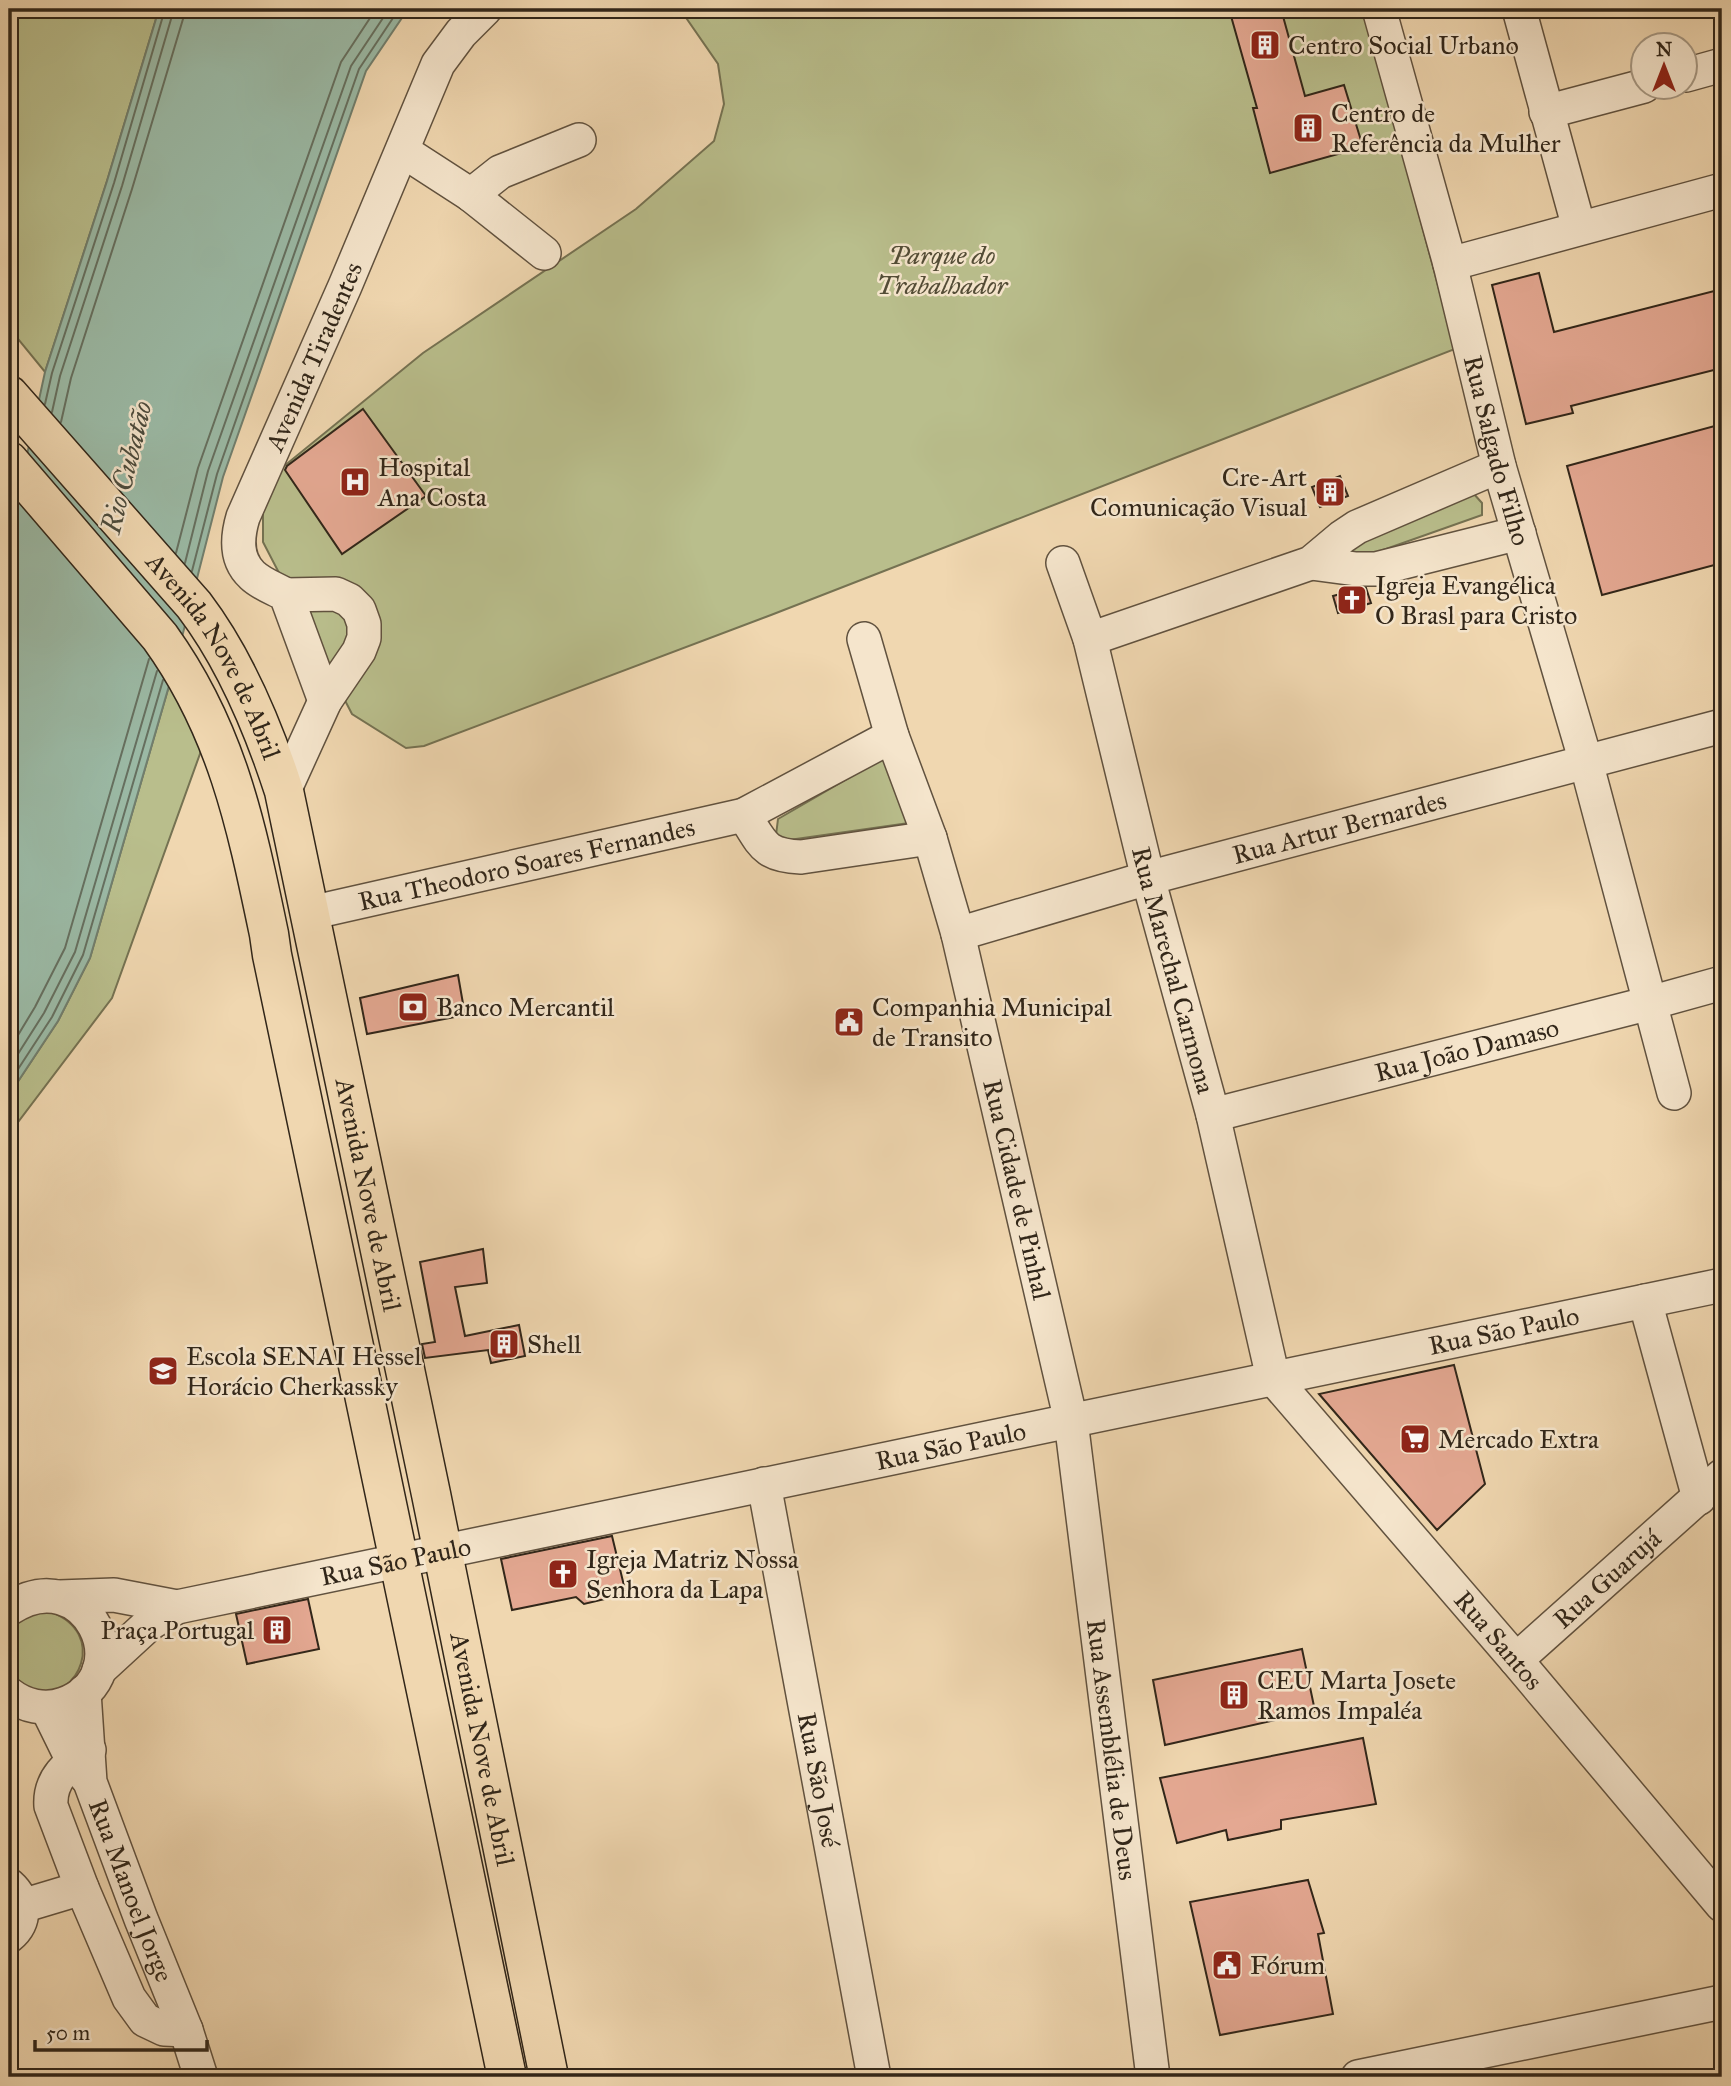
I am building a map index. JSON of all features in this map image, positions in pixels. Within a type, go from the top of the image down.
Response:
[{"type":"main road","name":"Avenida Nove de Abril","points":[[9,395],[194,605],[221,643],[268,742],[284,791],[549,2077]]},
{"type":"main road","name":"Avenida Nove de Abril","points":[[9,461],[180,665],[219,742],[237,795],[259,884],[507,2077]]},
{"type":"main road","points":[[259,884],[284,912],[293,915],[310,913]]},
{"type":"street","name":"Avenida Tiradentes","points":[[286,595],[252,575],[240,556],[238,536],[243,517],[438,64],[461,33],[485,9]]},
{"type":"street","name":"Rua Salgado Filho","points":[[1379,9],[1450,264],[1499,466],[1586,762],[1674,1093]]},
{"type":"street","points":[[1519,9],[1579,228]]},
{"type":"street","points":[[1700,71],[1722,65]]},
{"type":"street","points":[[1546,111],[1630,89]]},
{"type":"street","points":[[471,195],[500,172],[579,139]]},
{"type":"street","points":[[402,151],[471,195],[544,253]]},
{"type":"street","points":[[1450,264],[1722,190]]},
{"type":"street","points":[[1090,639],[1311,563],[1357,527],[1499,466]]},
{"type":"street","points":[[1311,563],[1376,569],[1519,533]]},
{"type":"street","name":"Rua Marechal Carmona","points":[[1063,563],[1090,639],[1148,878],[1213,1115],[1273,1378]]},
{"type":"street","points":[[284,791],[320,714],[359,651],[364,638],[364,624],[359,610],[349,600],[336,594],[286,595],[320,714]]},
{"type":"street","name":"Rua Cidade de Pinhal","points":[[864,639],[892,736],[930,838],[958,934],[1071,1421]]},
{"type":"street","points":[[268,742],[293,737],[320,714]]},
{"type":"street","name":"Rua Artur Bernardes","points":[[958,934],[1148,878],[1722,726]]},
{"type":"street","name":"Rua Theodoro Soares Fernandes","points":[[310,913],[744,815],[892,736]]},
{"type":"street","points":[[744,815],[765,848],[782,856],[801,857],[930,838]]},
{"type":"street","name":"Rua João Damaso","points":[[1213,1115],[1722,983]]},
{"type":"street","name":"Rua São Paulo","points":[[47,1707],[60,1706],[73,1700],[149,1624],[177,1607],[1722,1285]]},
{"type":"street","points":[[1645,1301],[1699,1499]]},
{"type":"street","name":"Rua Santos","points":[[1273,1378],[1721,1902]]},
{"type":"street","name":"Rua Assemblélia de Deus","points":[[1071,1421],[1153,2077]]},
{"type":"street","name":"Rua Guarujá","points":[[1516,1660],[1722,1476]]},
{"type":"street","name":"Rua São José","points":[[764,1485],[874,2077]]},
{"type":"street","points":[[9,1609],[36,1594]]},
{"type":"street","name":"Rua São Paulo","points":[[36,1594],[114,1595],[177,1607]]},
{"type":"street","name":"Rua Manoel Jorge","points":[[36,1594],[72,1601],[92,1619],[102,1644],[102,1657],[92,1681],[84,1765]]},
{"type":"street","points":[[9,1694],[21,1702],[47,1707]]},
{"type":"street","name":"Rua Manoel Jorge","points":[[47,1707],[84,1765],[141,1919],[186,2030],[201,2077]]},
{"type":"street","points":[[84,1765],[55,1781],[50,1793],[51,1806],[82,1888],[136,2009],[145,2020],[164,2029],[186,2030]]},
{"type":"street","points":[[9,1937],[22,1917],[15,1896],[82,1888]]},
{"type":"street","points":[[1358,2077],[1447,2068],[1722,2001]]},
{"type":"green space","points":[[9,9],[159,9],[45,372],[9,328]]},
{"type":"green space","name":"Parque do Trabalhador","points":[[680,9],[1364,9],[1455,349],[771,615],[424,746],[406,748],[352,714],[263,542],[263,501],[273,475],[423,353],[636,209],[714,141],[724,104],[718,64]]},
{"type":"green space","points":[[1473,493],[1482,503],[1482,515],[1352,561],[1345,545]]},
{"type":"green space","points":[[173,672],[201,751],[112,998],[9,1134],[9,1095],[58,1021],[90,958]]},
{"type":"green space","points":[[890,754],[916,822],[789,840],[776,835],[778,819]]},
{"type":"green space","points":[[51,1612],[68,1622],[79,1635],[83,1649],[81,1663],[75,1676],[65,1686],[52,1691],[37,1691],[11,1674],[10,1637],[15,1623],[20,1619]]},
{"type":"water","name":"Rio Cubatão","points":[[159,9],[408,9],[366,71],[223,477],[173,672],[90,958],[58,1021],[9,1095],[9,517],[15,510],[45,372]]},
{"type":"building","points":[[1229,9],[1281,9],[1305,96],[1344,85],[1363,147],[1270,173],[1253,108],[1257,108]]},
{"type":"building","points":[[1539,273],[1554,332],[1722,289],[1722,368],[1571,406],[1573,413],[1526,424],[1492,285]]},
{"type":"building","name":"Hospital Ana Costa","points":[[363,409],[426,496],[342,554],[285,470]]},
{"type":"building","points":[[1722,424],[1722,563],[1602,595],[1567,466]]},
{"type":"building","name":"Cre-Art Comunicação Visual","points":[[1340,476],[1348,496],[1320,507],[1312,487]]},
{"type":"building","name":"Igreja Evangélica O Brasl para Cristo","points":[[1366,588],[1371,603],[1338,613],[1333,596]]},
{"type":"building","name":"Banco Mercantil","points":[[458,975],[465,1015],[367,1034],[360,998]]},
{"type":"building","name":"Shell","points":[[483,1249],[487,1283],[455,1287],[465,1336],[519,1325],[525,1356],[491,1363],[488,1350],[425,1358],[422,1344],[435,1342],[420,1262]]},
{"type":"building","name":"Mercado Extra","points":[[1454,1365],[1485,1484],[1437,1530],[1319,1394]]},
{"type":"building","name":"Igreja Matriz Nossa Senhora da Lapa","points":[[612,1536],[626,1594],[584,1604],[576,1597],[512,1610],[501,1559]]},
{"type":"building","name":"Praça Portugal","points":[[308,1599],[319,1649],[247,1664],[236,1614]]},
{"type":"building","name":"CEU Marta Josete Ramos Impaléa","points":[[1302,1649],[1315,1711],[1165,1745],[1153,1680]]},
{"type":"building","points":[[1363,1738],[1376,1804],[1281,1820],[1281,1829],[1228,1840],[1226,1830],[1177,1843],[1160,1778]]},
{"type":"building","name":"Fórum","points":[[1308,1880],[1324,1933],[1318,1934],[1333,2014],[1220,2035],[1190,1902]]},
{"type":"place","name":"Centro Social Urbano","points":[[1265,45]]},
{"type":"place","name":"Centro de Referência da Mulher","points":[[1308,128]]},
{"type":"place","name":"Hospital Ana Costa","points":[[355,482]]},
{"type":"place","name":"Cre-Art Comunicação Visual","points":[[1330,492]]},
{"type":"place","name":"Igreja Evangélica O Brasl para Cristo","points":[[1352,600]]},
{"type":"place","name":"Banco Mercantil","points":[[413,1007]]},
{"type":"place","name":"Companhia Municipal de Transito","points":[[849,1022]]},
{"type":"place","name":"Shell","points":[[504,1344]]},
{"type":"place","name":"Escola SENAI Hessel Horácio Cherkassky","points":[[163,1371]]},
{"type":"place","name":"Mercado Extra","points":[[1415,1439]]},
{"type":"place","name":"Igreja Matriz Nossa Senhora da Lapa","points":[[563,1574]]},
{"type":"place","name":"Praça Portugal","points":[[277,1630]]},
{"type":"place","name":"CEU Marta Josete Ramos Impaléa","points":[[1234,1695]]},
{"type":"place","name":"Fórum","points":[[1227,1965]]}]
